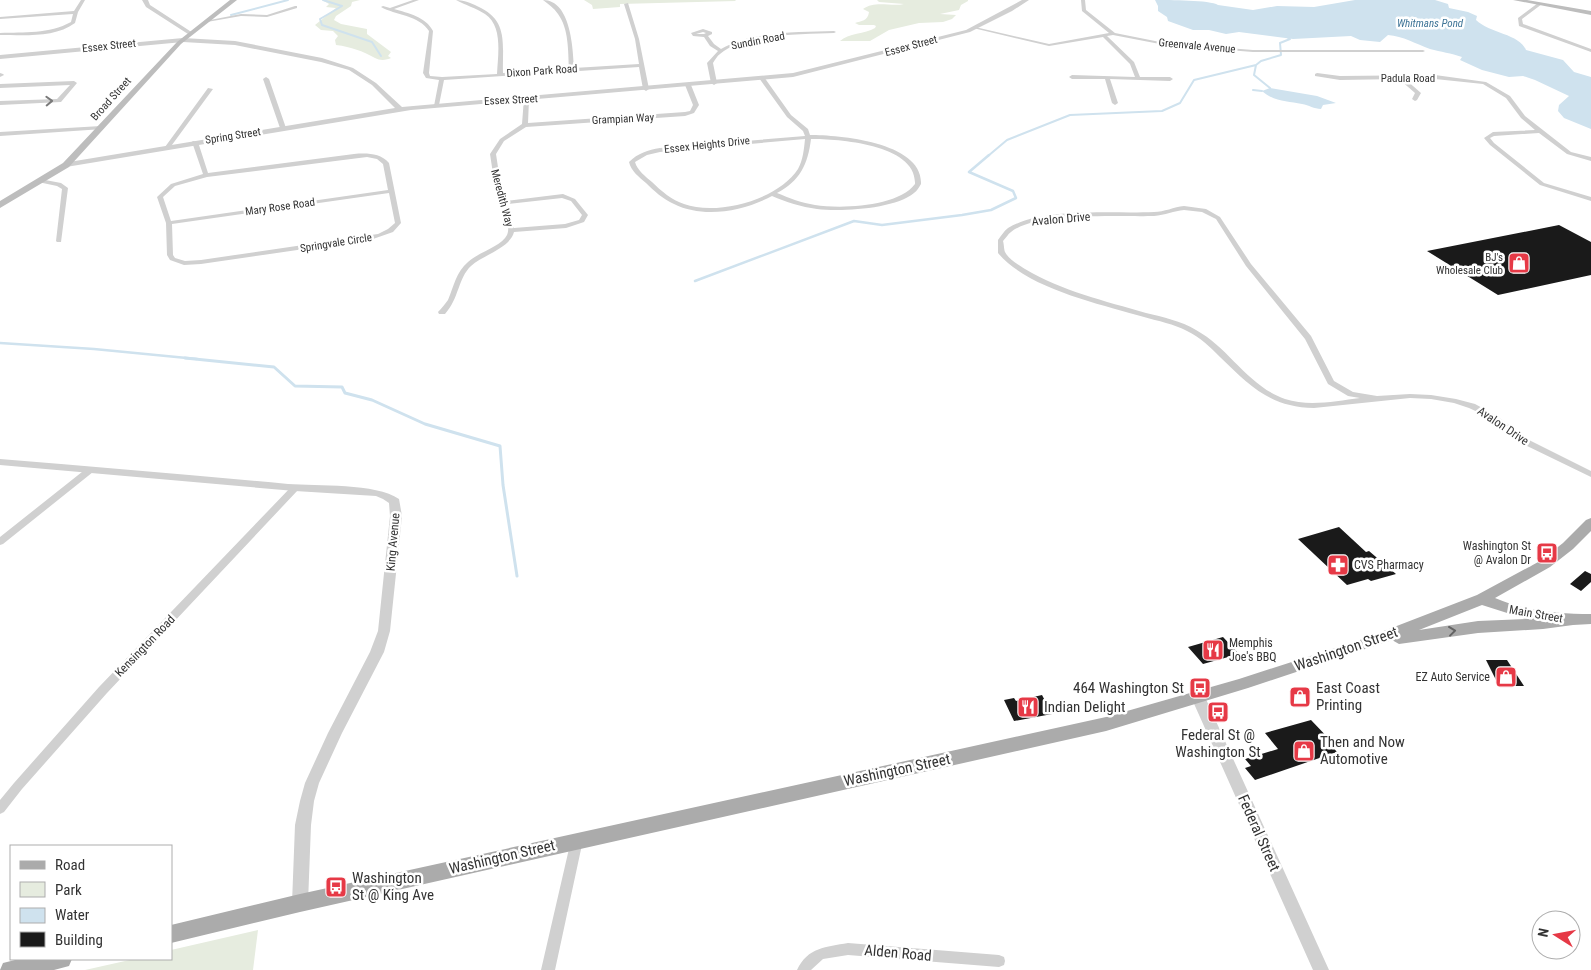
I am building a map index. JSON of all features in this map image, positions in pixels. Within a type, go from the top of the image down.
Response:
[{"type":"main road","name":"Broad Street","points":[[0,205],[66,164],[151,72],[190,33],[234,0]]},
{"type":"main road","points":[[1516,0],[1591,12]]},
{"type":"main road","name":"Washington Street","points":[[172,934],[577,840],[1106,724],[1369,643],[1478,601],[1545,564],[1568,546],[1591,522]]},
{"type":"main road","points":[[1478,601],[1505,619],[1531,625]]},
{"type":"main road","name":"Main Street","points":[[1478,601],[1520,613],[1570,620],[1591,619]]},
{"type":"main road","points":[[1369,643],[1478,628],[1531,625],[1570,620]]},
{"type":"main road","points":[[10,970],[57,960]]},
{"type":"street","points":[[0,34],[60,29],[73,23],[76,12],[84,0]]},
{"type":"street","points":[[145,0],[148,6],[190,33]]},
{"type":"street","points":[[390,9],[417,0]]},
{"type":"street","points":[[458,0],[489,12],[496,19],[499,28],[500,74]]},
{"type":"street","points":[[546,0],[564,18],[572,69]]},
{"type":"street","name":"Essex Street","points":[[0,57],[183,40],[245,44],[343,66],[370,80],[400,109],[688,86],[793,75],[975,28],[1026,0]]},
{"type":"street","points":[[975,28],[1045,44],[1061,44],[1106,37],[1113,34],[1084,10],[1083,0]]},
{"type":"street","points":[[626,4],[642,64],[646,89]]},
{"type":"street","points":[[1540,4],[1520,19],[1521,25],[1591,50]]},
{"type":"street","points":[[207,21],[241,15],[267,16],[295,7]]},
{"type":"street","points":[[383,7],[429,26],[431,31],[426,76],[442,79],[436,105]]},
{"type":"street","points":[[0,18],[76,12]]},
{"type":"street","name":"Sundin Road","points":[[714,83],[710,63],[713,56],[720,50],[740,42],[765,37],[834,32]]},
{"type":"street","name":"Greenvale Avenue","points":[[1113,34],[1165,44],[1281,52],[1423,51]]},
{"type":"street","points":[[705,36],[712,45],[720,50]]},
{"type":"street","points":[[1106,37],[1132,63],[1138,78]]},
{"type":"street","name":"Dixon Park Road","points":[[442,79],[642,64]]},
{"type":"street","name":"Padula Road","points":[[1317,75],[1340,78],[1441,78],[1484,83],[1508,96],[1523,117],[1540,131]]},
{"type":"street","points":[[1072,77],[1170,79]]},
{"type":"street","points":[[762,78],[789,116],[806,130],[808,137],[854,140],[885,149],[910,164],[916,172],[918,184],[906,195],[896,199],[842,209],[816,207],[773,194]]},
{"type":"street","points":[[1107,78],[1115,103]]},
{"type":"street","points":[[1401,78],[1418,93],[1415,99]]},
{"type":"street","points":[[266,79],[283,128]]},
{"type":"street","points":[[0,86],[75,81],[59,101],[0,103]]},
{"type":"street","name":"Grampian Way","points":[[525,125],[685,114],[692,112],[696,105],[688,86]]},
{"type":"street","points":[[167,148],[210,89]]},
{"type":"street","points":[[525,125],[526,99]]},
{"type":"street","name":"Spring Street","points":[[66,164],[400,109]]},
{"type":"street","name":"Meredith Way","points":[[442,312],[452,302],[459,278],[466,266],[504,242],[510,235],[512,230],[498,187],[493,154],[502,140],[525,125]]},
{"type":"street","points":[[0,134],[101,128]]},
{"type":"street","points":[[1591,159],[1569,153],[1540,131],[1493,134],[1487,138],[1542,184],[1591,199]]},
{"type":"street","name":"Essex Heights Drive","points":[[808,137],[804,161],[793,179],[773,194],[759,200],[727,208],[712,210],[683,206],[672,201],[633,167],[632,162],[645,153],[680,147],[808,137]]},
{"type":"street","points":[[195,142],[206,175]]},
{"type":"street","name":"Springvale Circle","points":[[354,156],[371,156],[383,159],[386,162],[391,191],[398,223],[396,226],[373,237],[184,263],[172,259],[170,255],[168,223],[160,197],[163,192],[173,185],[206,175],[354,156]]},
{"type":"street","points":[[40,181],[59,184],[65,188],[60,241]]},
{"type":"street","name":"Mary Rose Road","points":[[168,223],[391,191]]},
{"type":"street","points":[[502,203],[563,196],[573,200],[585,215],[582,221],[571,225],[512,230]]},
{"type":"street","points":[[0,199],[10,199]]},
{"type":"street","name":"Avalon Drive","points":[[1380,399],[1351,394],[1331,382],[1308,338],[1240,254],[1218,218],[1211,213],[1200,209],[1181,208],[1161,214],[1047,218],[1027,221],[1011,227],[1000,241],[999,249],[1005,258],[1026,272],[1048,283],[1101,302],[1178,325],[1196,333],[1264,392],[1280,400],[1316,406],[1424,396],[1450,400],[1474,407],[1496,419],[1527,443],[1591,474]]},
{"type":"street","name":"King Avenue","points":[[0,462],[294,488],[376,493],[387,496],[395,502],[396,508],[384,631],[377,652],[334,732],[312,783],[303,825],[300,903]]},
{"type":"street","points":[[0,542],[90,470]]},
{"type":"street","name":"Kensington Road","points":[[0,809],[103,690],[294,488]]},
{"type":"street","name":"Federal Street","points":[[1198,697],[1321,970]]},
{"type":"street","points":[[548,970],[577,840]]},
{"type":"street","name":"Alden Road","points":[[804,970],[808,963],[820,954],[848,949],[999,961]]},
{"type":"green space","points":[[322,0],[360,0],[352,2],[351,6],[336,16],[334,20],[341,24],[367,29],[367,34],[391,52],[388,56],[391,58],[379,60],[357,50],[336,45],[335,40],[338,36],[333,31],[321,30],[315,25],[336,8],[326,7],[329,4]]},
{"type":"green space","points":[[584,0],[736,1],[620,4],[620,7],[593,9],[592,5]]},
{"type":"green space","points":[[877,0],[968,1],[961,5],[959,10],[940,14],[956,15],[952,19],[943,22],[919,23],[889,30],[870,41],[840,41],[847,36],[875,28],[876,26],[874,25],[859,25],[855,23],[867,17],[869,12],[863,9],[868,6],[904,4],[879,2]]},
{"type":"green space","points":[[258,930],[253,970],[85,970],[130,960],[172,960],[172,950]]},
{"type":"water","name":"Whitmans Pond","points":[[1155,0],[1198,1],[1253,10],[1277,6],[1314,7],[1355,0],[1435,0],[1448,4],[1449,8],[1477,16],[1476,20],[1488,28],[1517,40],[1526,50],[1563,60],[1574,72],[1591,77],[1591,129],[1564,118],[1558,111],[1559,105],[1569,96],[1535,80],[1523,76],[1509,77],[1482,70],[1460,60],[1462,57],[1430,49],[1399,37],[1388,35],[1380,42],[1360,40],[1351,36],[1293,39],[1239,32],[1226,34],[1209,30],[1193,30],[1168,21],[1167,17],[1158,11]]},
{"type":"water","points":[[1270,88],[1317,96],[1336,103],[1323,105],[1321,109],[1316,108],[1271,97],[1262,91]]},
{"type":"building","name":"BJ's Wholesale Club","points":[[1559,225],[1591,242],[1591,275],[1498,295],[1427,251]]},
{"type":"building","name":"CVS Pharmacy","points":[[1339,527],[1366,552],[1369,551],[1396,574],[1347,585],[1298,539]]},
{"type":"building","points":[[1585,571],[1591,574],[1591,582],[1581,591],[1570,584]]},
{"type":"building","name":"Memphis Joe's BBQ","points":[[1223,637],[1239,654],[1203,664],[1188,647]]},
{"type":"building","name":"EZ Auto Service","points":[[1486,660],[1507,660],[1524,686],[1499,686]]},
{"type":"building","name":"Indian Delight","points":[[1042,695],[1052,714],[1014,721],[1004,700],[1014,698],[1016,701]]},
{"type":"building","name":"Then and Now Automotive","points":[[1311,720],[1333,743],[1330,744],[1337,752],[1255,780],[1245,768],[1251,766],[1245,759],[1278,749],[1265,733]]},
{"type":"waterway","points":[[231,15],[288,0]]},
{"type":"waterway","points":[[323,0],[342,6],[320,19],[322,25],[372,42],[381,56]]},
{"type":"waterway","points":[[1256,65],[1261,61],[1281,55],[1280,43],[1290,39],[1287,37]]},
{"type":"waterway","points":[[988,156],[1007,140],[1070,115],[1162,111],[1180,103],[1194,80],[1256,65]]},
{"type":"waterway","points":[[1256,65],[1254,75],[1270,88]]},
{"type":"waterway","points":[[1253,90],[1262,91]]},
{"type":"waterway","points":[[695,281],[854,221],[882,225],[991,210],[1016,198],[1013,191],[969,172],[989,155]]},
{"type":"waterway","points":[[0,343],[94,349],[197,359]]},
{"type":"waterway","points":[[185,358],[274,367],[295,386],[342,387],[345,393],[372,400],[425,424],[500,446],[503,485],[517,576]]},
{"type":"place","name":"BJ's Wholesale Club","points":[[1519,263]]},
{"type":"place","name":"Washington St @ Avalon Dr","points":[[1547,553]]},
{"type":"place","name":"CVS Pharmacy","points":[[1338,565]]},
{"type":"place","name":"Memphis Joe's BBQ","points":[[1213,650]]},
{"type":"place","name":"EZ Auto Service","points":[[1506,677]]},
{"type":"place","name":"464 Washington St","points":[[1200,688]]},
{"type":"place","name":"East Coast Printing","points":[[1300,697]]},
{"type":"place","name":"Indian Delight","points":[[1028,707]]},
{"type":"place","name":"Federal St @ Washington St","points":[[1218,712]]},
{"type":"place","name":"Then and Now Automotive","points":[[1304,751]]},
{"type":"place","name":"Washington St @ King Ave","points":[[336,887]]}]
